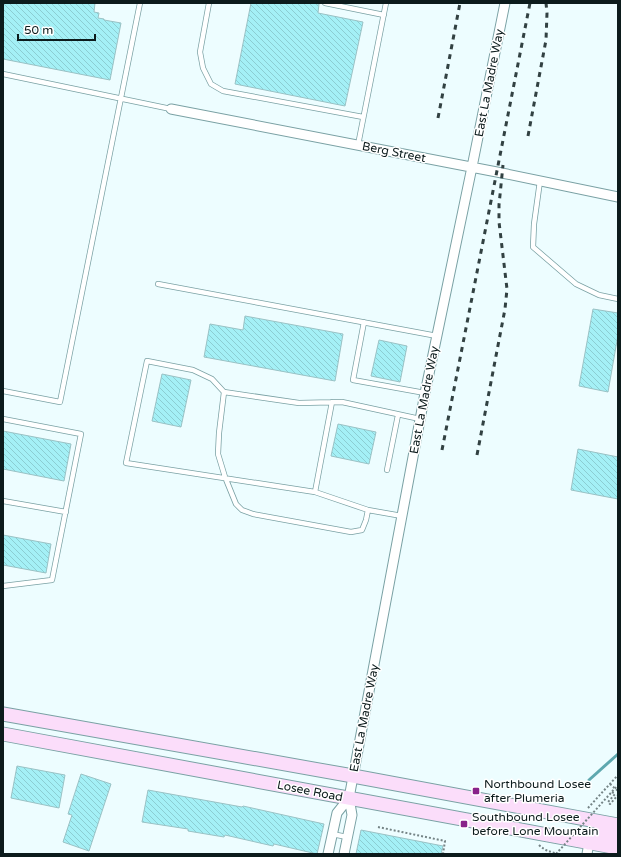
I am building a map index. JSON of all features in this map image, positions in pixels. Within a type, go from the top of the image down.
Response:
[{"type":"main road","name":"Losee Road","points":[[3,714],[618,825]]},
{"type":"main road","name":"Losee Road","points":[[3,734],[349,798],[588,848],[618,848]]},
{"type":"main road","points":[[588,848],[594,836],[598,833],[618,836]]},
{"type":"street","name":"East La Madre Way","points":[[344,854],[352,815],[349,798],[425,393],[505,3]]},
{"type":"street","name":"Berg Street","points":[[171,109],[472,167],[618,197]]},
{"type":"street","points":[[328,854],[336,813],[349,798]]},
{"type":"lane","points":[[3,391],[60,402],[140,3]]},
{"type":"lane","points":[[209,3],[200,52],[203,68],[211,84],[223,91],[364,117]]},
{"type":"lane","points":[[325,3],[384,15]]},
{"type":"lane","points":[[358,145],[386,3]]},
{"type":"lane","points":[[3,74],[171,109]]},
{"type":"lane","points":[[540,181],[534,224],[533,247],[576,284],[599,295],[618,299]]},
{"type":"lane","points":[[158,284],[437,336]]},
{"type":"lane","points":[[364,322],[353,380],[425,393]]},
{"type":"lane","points":[[402,516],[368,510],[315,492],[126,462],[147,361],[193,370],[212,379],[224,392],[299,403],[342,402],[420,420]]},
{"type":"lane","points":[[224,392],[218,454],[225,477],[236,504],[242,510],[253,514],[351,532],[362,530],[368,510]]},
{"type":"lane","points":[[315,492],[332,402]]},
{"type":"lane","points":[[387,470],[398,415]]},
{"type":"lane","points":[[3,419],[81,434],[52,580],[3,586]]},
{"type":"lane","points":[[3,501],[66,512]]},
{"type":"lane","points":[[332,834],[347,837]]},
{"type":"path","points":[[587,808],[618,775]]},
{"type":"path","points":[[610,784],[618,791]]},
{"type":"path","points":[[556,854],[618,785]]},
{"type":"path","points":[[612,792],[615,794],[608,802],[610,804],[618,795]]},
{"type":"path","points":[[378,827],[446,841],[443,854]]},
{"type":"path","points":[[538,844],[548,851],[559,854]]},
{"type":"path","points":[[545,854],[548,851]]},
{"type":"building","points":[[3,3],[95,3],[94,12],[99,13],[98,18],[121,23],[110,80],[3,59]]},
{"type":"building","points":[[251,3],[314,3],[319,4],[318,13],[363,22],[345,106],[235,84]]},
{"type":"building","points":[[593,309],[618,313],[618,335],[608,392],[579,386]]},
{"type":"building","points":[[245,316],[343,334],[335,381],[204,357],[210,324],[243,330]]},
{"type":"building","points":[[379,340],[407,346],[400,382],[371,376]]},
{"type":"building","points":[[162,374],[191,380],[181,427],[152,421]]},
{"type":"building","points":[[338,424],[376,432],[369,464],[331,456]]},
{"type":"building","points":[[3,431],[71,444],[64,481],[3,469]]},
{"type":"building","points":[[578,449],[618,457],[618,499],[571,490]]},
{"type":"building","points":[[3,535],[51,544],[46,573],[3,565]]},
{"type":"building","points":[[17,766],[65,775],[59,808],[11,798]]},
{"type":"building","points":[[81,774],[111,784],[89,851],[63,842],[72,815],[68,814]]},
{"type":"building","points":[[148,790],[243,806],[324,824],[317,854],[225,835],[224,837],[188,831],[188,829],[142,822]]},
{"type":"building","points":[[361,830],[443,846],[441,854],[356,854]]},
{"type":"waterway","points":[[589,780],[618,754]]},
{"type":"railway","points":[[438,118],[460,3]]},
{"type":"railway","points":[[442,450],[530,3]]},
{"type":"railway","points":[[528,136],[546,40],[546,3]]},
{"type":"railway","points":[[477,455],[505,309],[507,289],[499,222],[503,165]]},
{"type":"place","name":"Northbound Losee after Plumeria","points":[[476,791]]},
{"type":"place","name":"Southbound Losee before Lone Mountain","points":[[464,824]]}]
